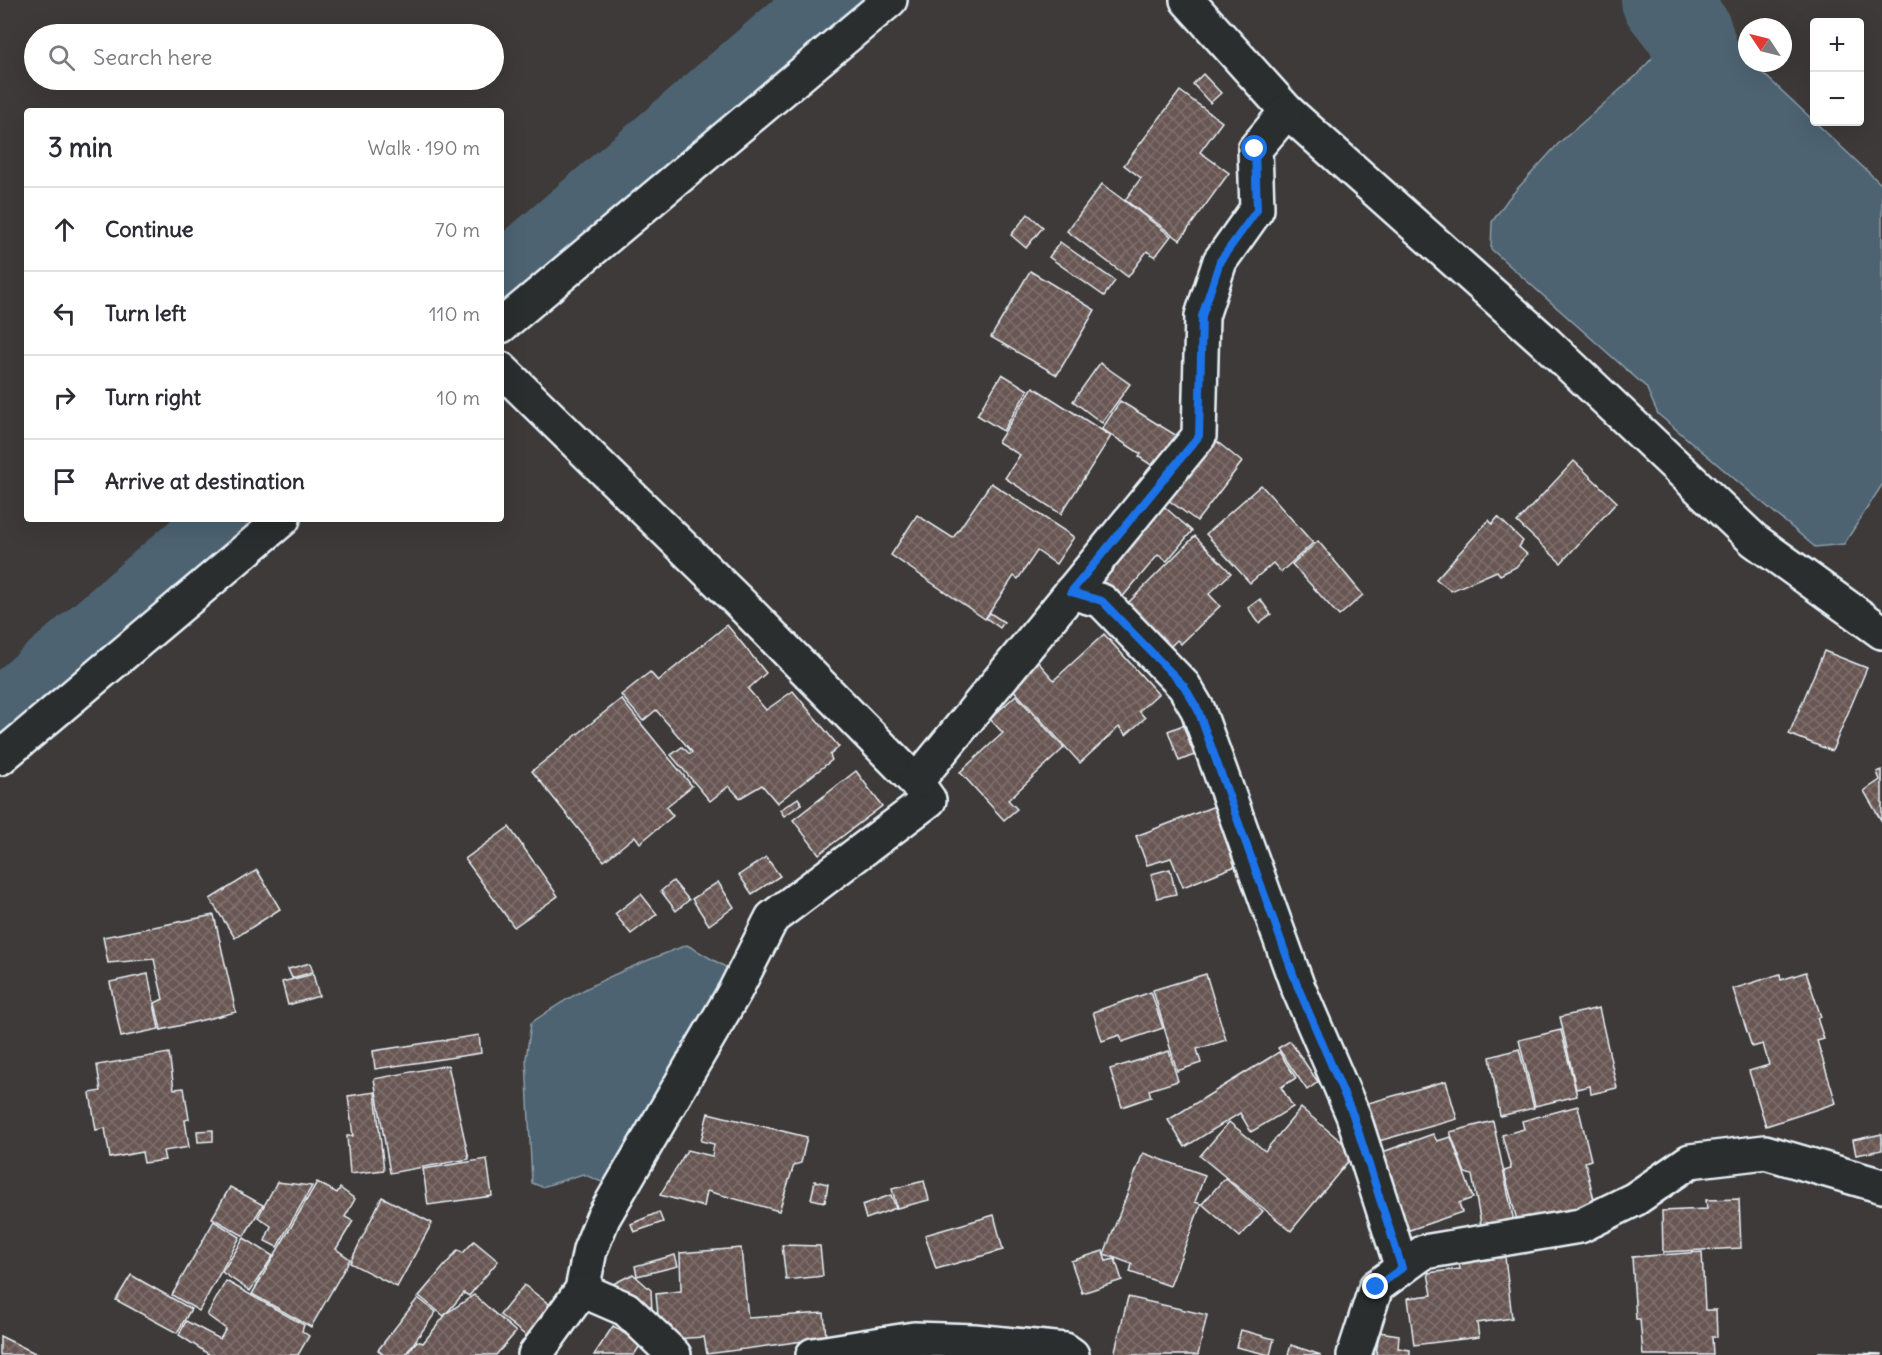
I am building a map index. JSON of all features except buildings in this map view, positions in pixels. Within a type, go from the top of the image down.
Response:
[{"type":"street","points":[[504,323],[890,0]]},
{"type":"street","points":[[1187,0],[1287,111],[1541,338],[1755,540],[1882,632]]},
{"type":"street","points":[[916,782],[1199,436],[1202,316],[1220,261],[1257,210],[1255,149],[1287,111]]},
{"type":"street","points":[[504,372],[738,601],[916,782],[928,800],[771,918],[735,991],[603,1218],[590,1250],[582,1290],[535,1355]]},
{"type":"street","points":[[0,758],[279,522]]},
{"type":"street","points":[[1071,592],[1102,601],[1184,686],[1198,710],[1297,985],[1353,1115],[1402,1268]]},
{"type":"street","points":[[1354,1355],[1376,1287],[1424,1252],[1580,1226],[1635,1199],[1690,1161],[1765,1152],[1882,1186]]},
{"type":"street","points":[[582,1290],[626,1309],[674,1355]]},
{"type":"street","points":[[813,1355],[914,1339],[1065,1350],[1072,1355]]},
{"type":"water","points":[[1690,18],[1738,53],[1738,72],[1762,72],[1810,117],[1810,126],[1819,126],[1882,185],[1882,485],[1844,544],[1815,547],[1658,414],[1646,387],[1491,249],[1492,222],[1508,199],[1559,143],[1638,74],[1674,33],[1678,24]]},
{"type":"water","points":[[687,945],[731,970],[604,1183],[583,1174],[542,1187],[532,1183],[526,1059],[531,1023],[569,998],[606,978]]},
{"type":"waterway","points":[[504,288],[839,0]]},
{"type":"waterway","points":[[1664,0],[1689,32],[1721,134]]},
{"type":"waterway","points":[[0,725],[235,522]]},
{"type":"route","points":[[1255,149],[1257,210],[1220,261],[1202,316],[1199,436],[1071,592],[1102,601],[1184,686],[1198,710],[1297,985],[1353,1115],[1402,1268],[1376,1287]]}]
